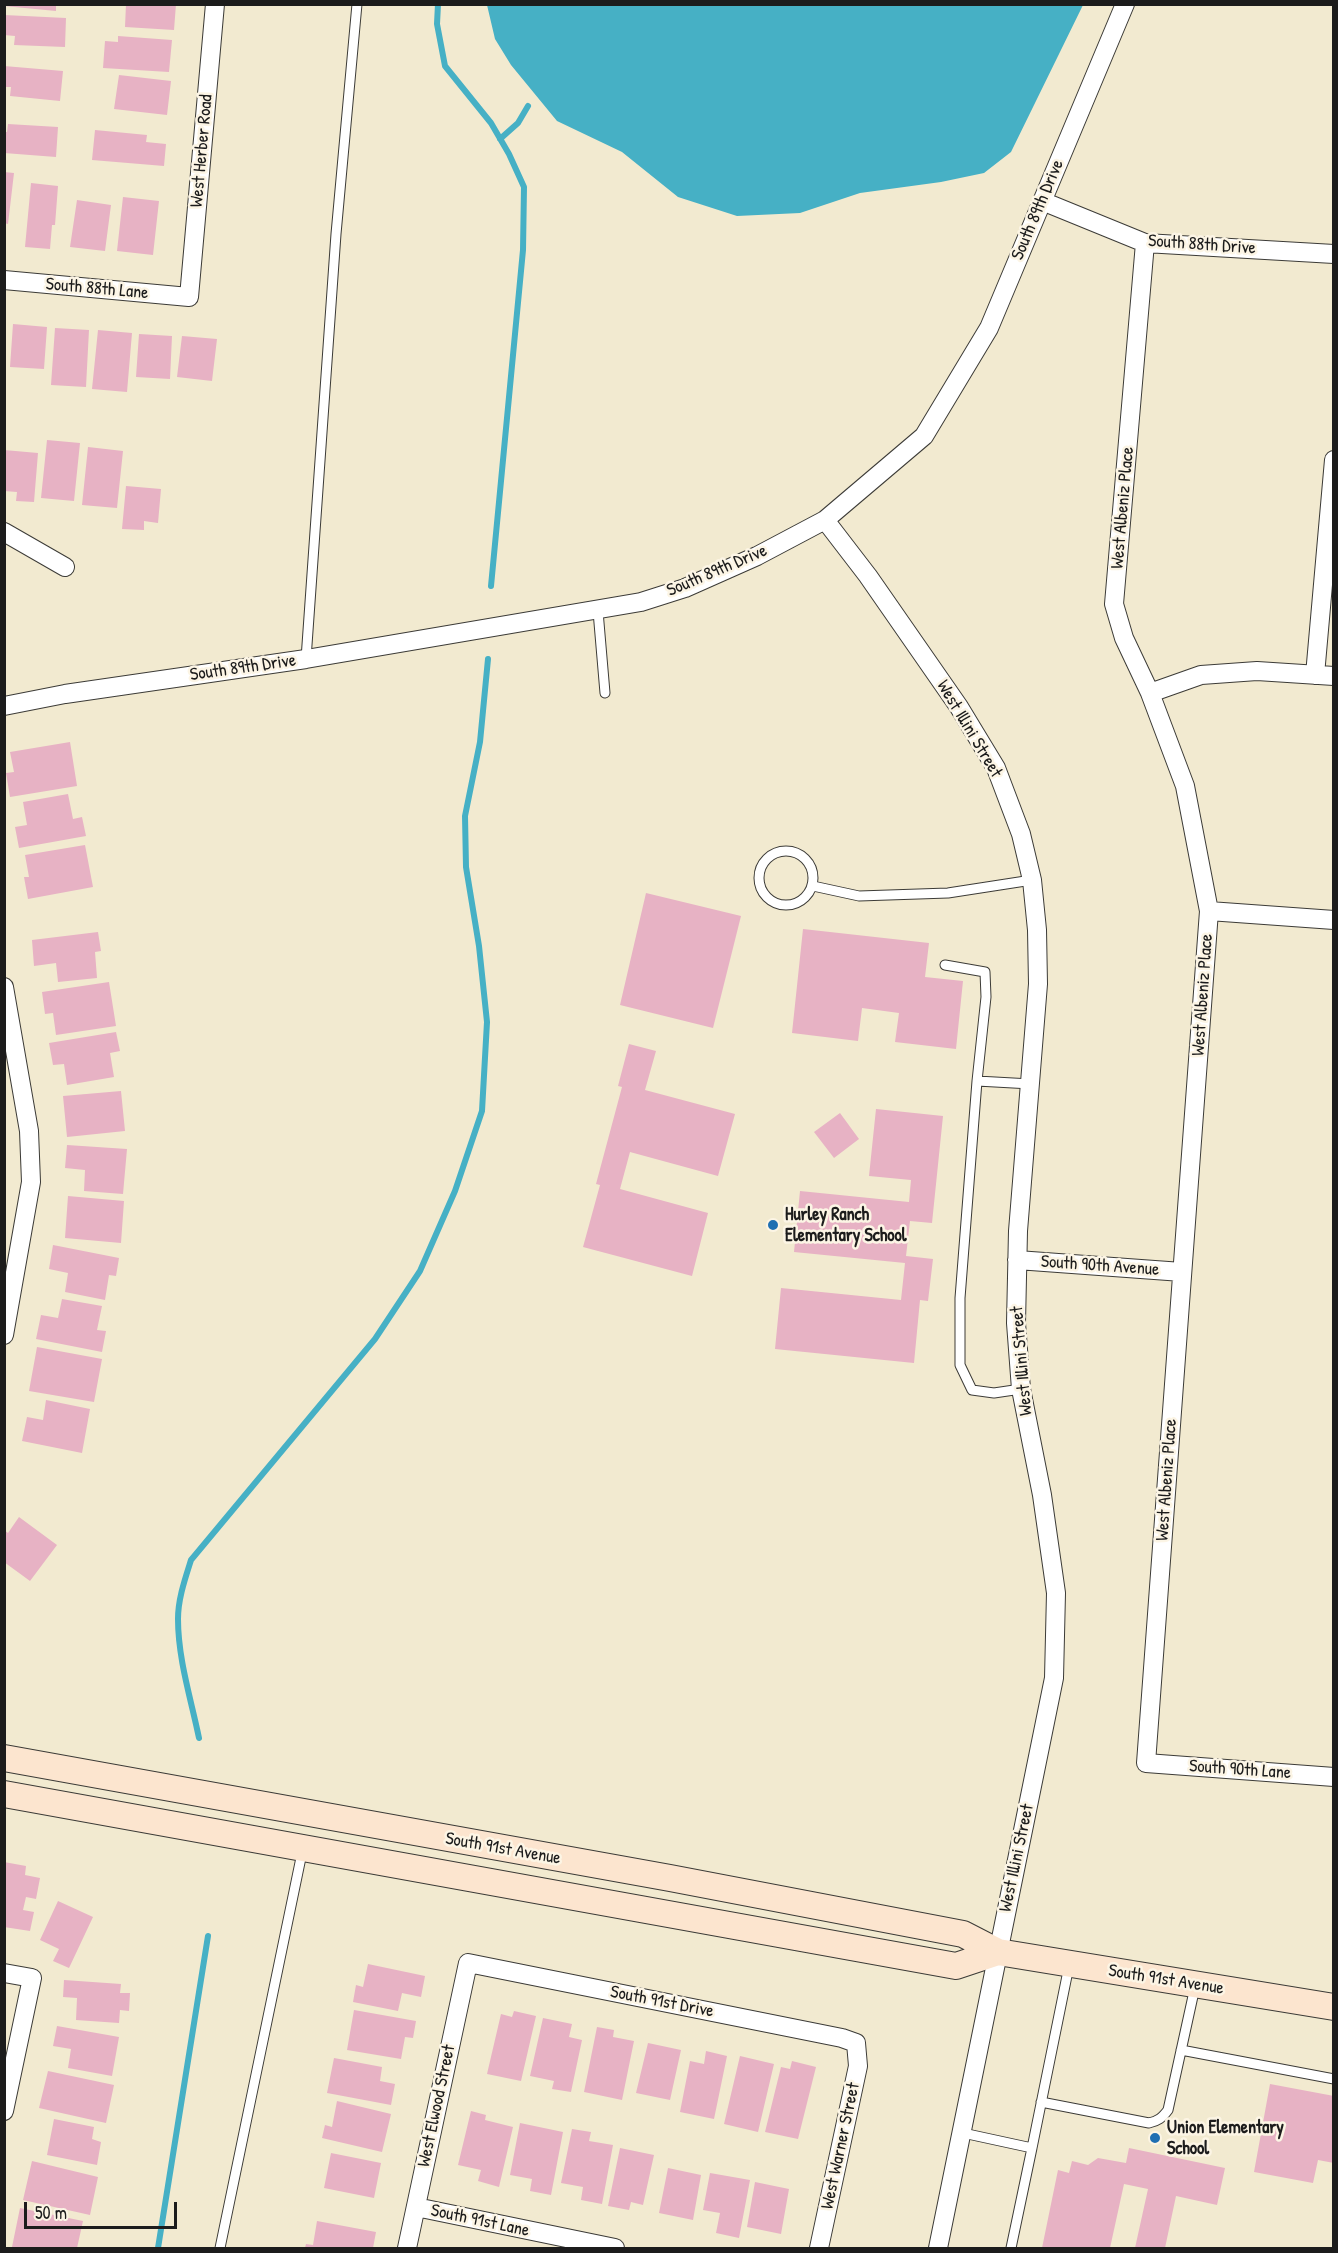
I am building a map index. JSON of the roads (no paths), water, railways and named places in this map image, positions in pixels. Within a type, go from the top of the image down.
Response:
[{"type":"main road","name":"South 91st Avenue","points":[[4,1758],[670,1878],[963,1934],[998,1952],[1334,2007]]},
{"type":"main road","name":"South 91st Avenue","points":[[4,1794],[956,1966],[998,1952]]},
{"type":"street","name":"West Herber Road","points":[[189,297],[215,4]]},
{"type":"street","name":"South 89th Drive","points":[[4,706],[65,694],[306,659],[641,602],[685,588],[757,556],[825,520],[924,436],[989,328],[1125,4]]},
{"type":"street","name":"South 88th Drive","points":[[1041,201],[1145,243],[1334,254]]},
{"type":"street","name":"West Albeniz Place","points":[[1145,243],[1114,604],[1124,638],[1150,693],[1185,786],[1209,911],[1146,1763]]},
{"type":"street","name":"South 88th Lane","points":[[4,280],[189,297]]},
{"type":"street","points":[[1315,675],[1334,460]]},
{"type":"street","name":"West Illini Street","points":[[825,520],[927,660],[996,768],[1021,834],[1032,880],[1037,930],[1038,984],[1023,1158],[1016,1323],[1021,1389],[1042,1495],[1056,1593],[1054,1678],[938,2248]]},
{"type":"street","points":[[4,532],[65,567]]},
{"type":"street","points":[[1150,693],[1201,675],[1257,671],[1334,676]]},
{"type":"street","points":[[1209,911],[1334,920]]},
{"type":"street","points":[[4,987],[29,1131],[31,1182],[4,1335]]},
{"type":"street","name":"South 90th Avenue","points":[[1017,1260],[1182,1272]]},
{"type":"street","name":"South 90th Lane","points":[[1146,1763],[1334,1777]]},
{"type":"street","name":"South 91st Drive","points":[[468,1963],[842,2038],[856,2043]]},
{"type":"street","name":"West Elwood Street","points":[[407,2248],[468,1963]]},
{"type":"street","points":[[4,1973],[32,1978],[4,2111]]},
{"type":"street","name":"West Warner Street","points":[[819,2248],[858,2066],[856,2043]]},
{"type":"street","name":"South 91st Lane","points":[[416,2207],[615,2248]]},
{"type":"lane","points":[[306,659],[336,234],[357,4]]},
{"type":"lane","points":[[598,611],[605,693]]},
{"type":"lane","points":[[793,852],[808,861],[812,869],[813,886],[802,901],[784,906],[767,898],[762,891],[759,882],[760,872],[769,857],[776,853],[793,852]]},
{"type":"lane","points":[[813,886],[859,896],[948,893],[1032,880]]},
{"type":"lane","points":[[945,965],[985,972],[986,997],[960,1298],[960,1365],[972,1390],[994,1393],[1021,1389]]},
{"type":"lane","points":[[977,1081],[1031,1084]]},
{"type":"lane","points":[[220,2248],[303,1848]]},
{"type":"lane","points":[[1011,2248],[1070,1964]]},
{"type":"lane","points":[[1041,2102],[1140,2121],[1157,2122],[1168,2110],[1196,1985]]},
{"type":"lane","points":[[1181,2050],[1334,2079]]},
{"type":"lane","points":[[963,2133],[1032,2148]]},
{"type":"water","points":[[487,4],[1083,5],[1011,152],[984,173],[941,182],[860,193],[800,213],[737,216],[678,197],[622,152],[557,121],[511,65],[495,39]]},
{"type":"waterway","points":[[438,4],[437,24],[445,66],[491,123],[524,187],[523,250],[491,586]]},
{"type":"waterway","points":[[500,139],[518,123],[528,106]]},
{"type":"waterway","points":[[199,1738],[183,1664],[178,1619],[182,1589],[191,1560],[375,1339],[420,1271],[455,1191],[482,1111],[487,1022],[479,946],[466,867],[465,816],[480,742],[488,659]]},
{"type":"waterway","points":[[158,2248],[208,1936]]},
{"type":"place","name":"Hurley Ranch Elementary School","points":[[773,1225]]},
{"type":"place","name":"Union Elementary School","points":[[1155,2138]]}]
